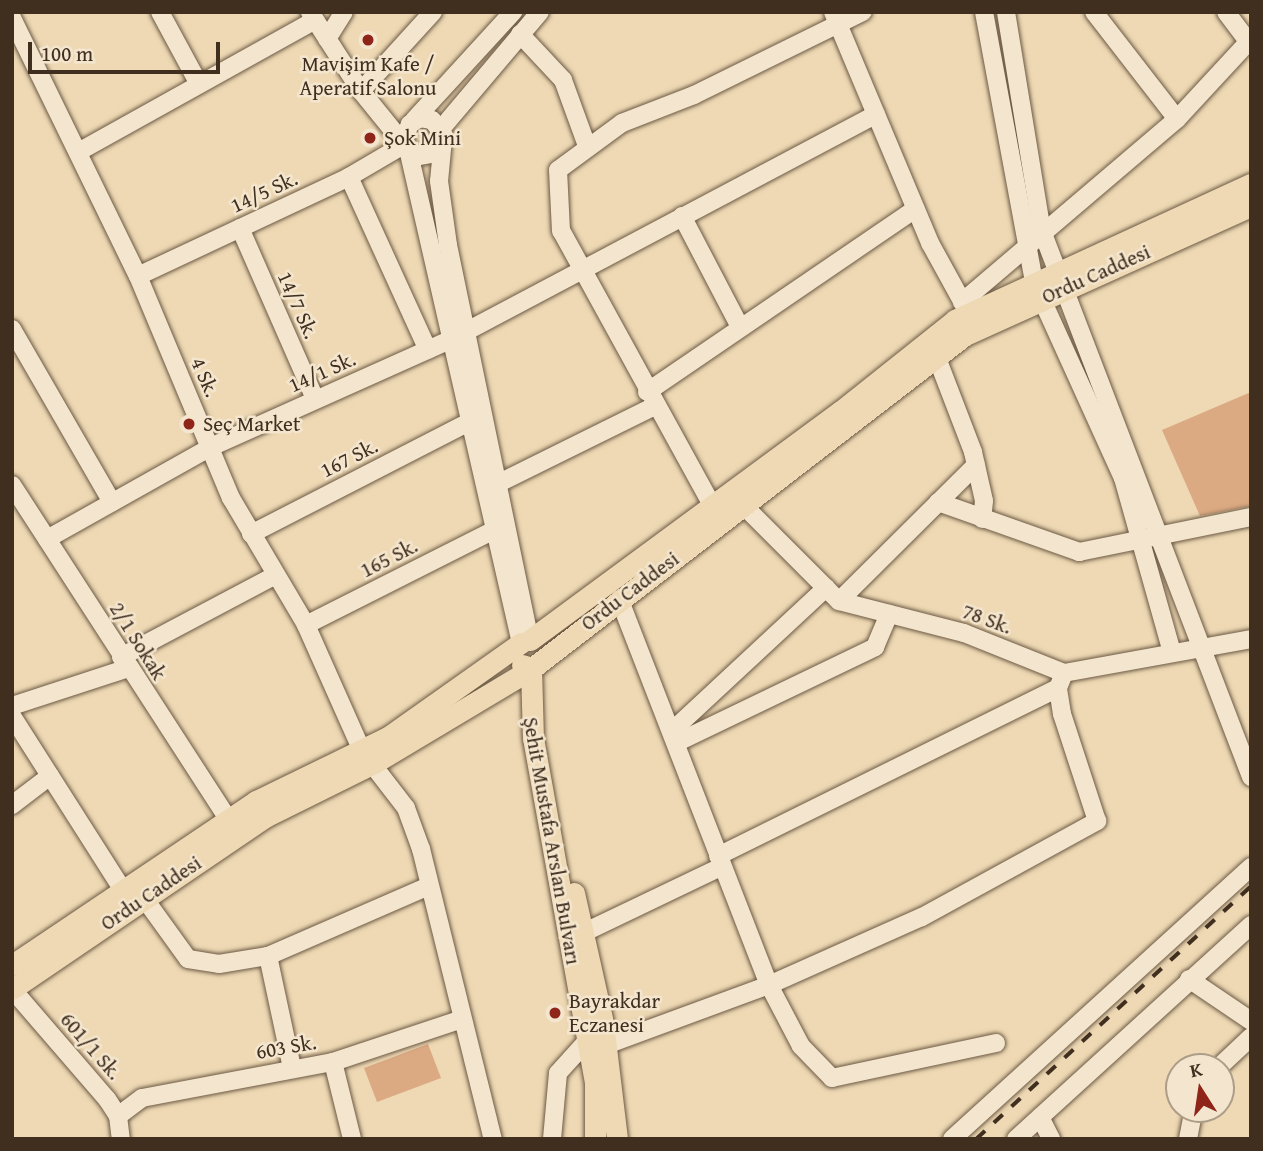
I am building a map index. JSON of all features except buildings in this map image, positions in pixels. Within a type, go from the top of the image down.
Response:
[{"type":"main road","name":"Ordu Caddesi","points":[[533,654],[716,514],[937,358],[965,335],[1038,290],[1251,184]]},
{"type":"main road","name":"Ordu Caddesi","points":[[1062,279],[1251,206]]},
{"type":"main road","name":"Ordu Caddesi","points":[[737,499],[965,308],[1038,290]]},
{"type":"main road","name":"Ordu Caddesi","points":[[12,965],[133,894],[233,826],[368,757],[619,599],[716,514]]},
{"type":"main road","name":"Şehit Mustafa Arslan Bulvarı","points":[[533,654],[548,776],[583,933],[597,1043],[595,1139]]},
{"type":"main road","name":"Şehit Mustafa Arslan Bulvarı","points":[[533,654],[533,738],[617,1139]]},
{"type":"main road","name":"Ordu Caddesi","points":[[12,989],[133,894]]},
{"type":"street","points":[[160,12],[199,85]]},
{"type":"street","points":[[327,39],[344,12]]},
{"type":"street","points":[[361,91],[433,12]]},
{"type":"street","points":[[513,12],[414,120],[406,144],[492,531],[533,654]]},
{"type":"street","points":[[80,151],[199,85],[312,16],[386,125],[406,144],[425,156],[437,151],[442,134],[540,12]]},
{"type":"street","points":[[716,514],[561,231],[556,197],[558,170],[587,146],[622,123],[836,19],[863,12]]},
{"type":"street","points":[[984,12],[1024,248],[1038,290],[1123,478],[1172,652]]},
{"type":"street","points":[[1006,12],[1042,231],[1159,538],[1198,650],[1251,777]]},
{"type":"street","points":[[1094,12],[1177,119]]},
{"type":"street","points":[[836,19],[915,209],[965,308],[1042,231],[1177,119],[1249,40],[1226,12]]},
{"type":"street","name":"4 Sk.","points":[[12,18],[80,151],[138,276],[213,446],[231,498],[306,625],[368,757],[406,808],[429,886],[493,1139]]},
{"type":"street","points":[[520,34],[563,80],[587,146]]},
{"type":"street","name":"14/1 Sk.","points":[[47,539],[213,446],[450,340],[876,114]]},
{"type":"street","points":[[414,120],[432,120],[442,134],[439,181],[444,219],[469,329],[533,654]]},
{"type":"street","name":"14/5 Sk.","points":[[138,276],[349,177],[406,144]]},
{"type":"street","points":[[349,177],[428,350]]},
{"type":"street","points":[[499,483],[651,399],[740,327],[915,209]]},
{"type":"street","points":[[682,216],[740,327]]},
{"type":"street","name":"14/7 Sk.","points":[[240,228],[315,400]]},
{"type":"street","points":[[12,328],[112,502]]},
{"type":"street","points":[[937,358],[976,465],[984,501],[982,519]]},
{"type":"street","name":"167 Sk.","points":[[251,534],[467,423]]},
{"type":"street","points":[[737,499],[839,601],[976,465]]},
{"type":"street","name":"2/1 Sokak","points":[[12,485],[124,663],[233,826]]},
{"type":"street","points":[[938,502],[1079,552],[1159,538],[1251,517]]},
{"type":"street","name":"165 Sk.","points":[[306,625],[492,531]]},
{"type":"street","points":[[12,706],[124,663],[276,575]]},
{"type":"street","points":[[675,736],[826,588]]},
{"type":"street","points":[[619,599],[675,736],[719,862],[769,985],[801,1046],[832,1078],[996,1043]]},
{"type":"street","name":"78 Sk.","points":[[839,601],[964,633],[1061,681]]},
{"type":"street","points":[[675,736],[875,647],[889,614]]},
{"type":"street","points":[[583,933],[1061,681],[1172,652],[1198,650],[1251,639]]},
{"type":"street","points":[[552,1139],[558,1073],[597,1043],[769,985],[922,917],[1097,821],[1061,681]]},
{"type":"street","points":[[12,716],[50,776],[133,894],[188,959],[219,964],[268,956],[429,886]]},
{"type":"street","points":[[12,805],[50,776]]},
{"type":"street","points":[[952,1139],[1251,867]]},
{"type":"street","points":[[1016,1139],[1251,925]]},
{"type":"street","points":[[268,956],[292,1068]]},
{"type":"street","points":[[1189,979],[1251,1021]]},
{"type":"street","name":"601/1 Sk.","points":[[12,989],[118,1116]]},
{"type":"street","name":"603 Sk.","points":[[118,1116],[142,1098],[333,1062],[462,1019]]},
{"type":"street","points":[[1234,1053],[1251,1037]]},
{"type":"street","points":[[333,1062],[352,1139]]},
{"type":"street","points":[[118,1116],[121,1139]]},
{"type":"street","points":[[1041,1117],[1051,1139]]},
{"type":"railway","points":[[976,1139],[1251,886]]},
{"type":"place","name":"Mavişim Kafe / Aperatif Salonu","points":[[368,40]]},
{"type":"place","name":"Şok Mini","points":[[370,138]]},
{"type":"place","name":"Seç Market","points":[[189,424]]},
{"type":"place","name":"Bayrakdar Eczanesi","points":[[555,1013]]}]
